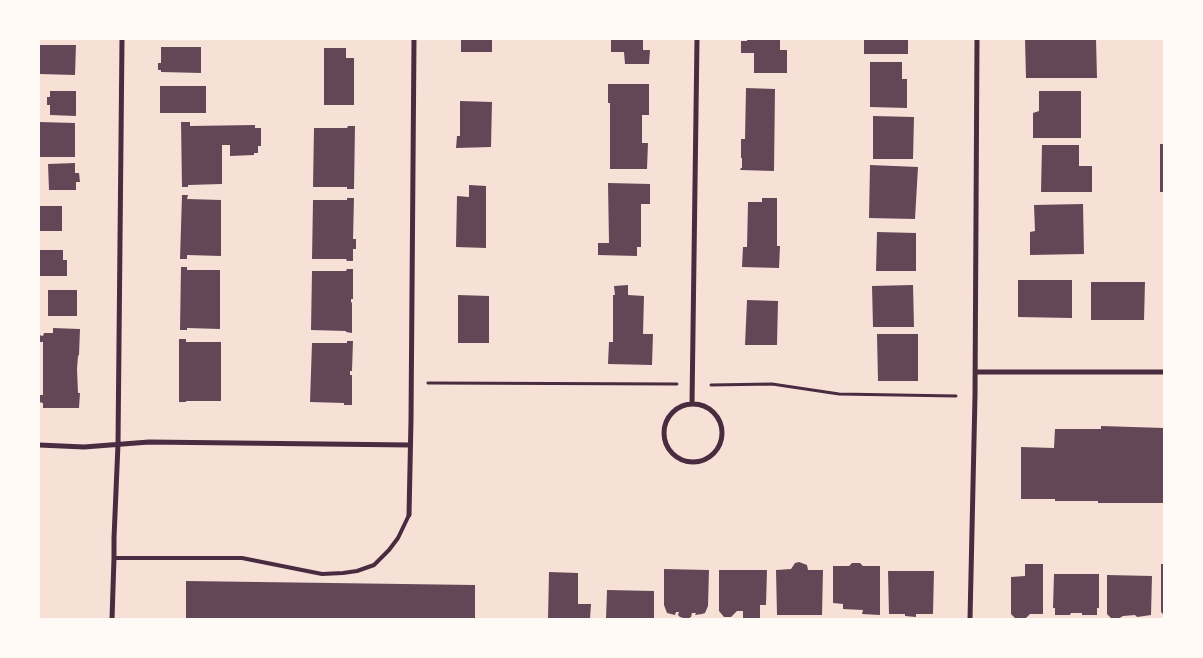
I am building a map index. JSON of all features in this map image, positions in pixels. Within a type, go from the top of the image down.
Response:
[{"type":"street","points":[[112,619],[118,444],[122,39]]},
{"type":"street","points":[[408,515],[414,39]]},
{"type":"street","points":[[692,404],[697,39]]},
{"type":"street","points":[[970,619],[976,372],[977,39]]},
{"type":"street","points":[[976,372],[1164,372]]},
{"type":"street","points":[[692,404],[707,408],[714,414],[722,430],[718,448],[712,455],[696,462],[677,458],[665,442],[664,431],[666,422],[672,414],[680,407],[692,404]]},
{"type":"street","points":[[39,445],[84,447],[149,442],[410,445]]},
{"type":"lane","points":[[114,558],[242,558],[322,574],[358,571],[374,564],[389,550],[398,538],[408,515]]},
{"type":"path","points":[[428,383],[677,384]]},
{"type":"path","points":[[712,385],[772,384],[839,394],[956,396]]},
{"type":"building","points":[[461,39],[492,39],[492,52],[461,52]]},
{"type":"building","points":[[611,39],[643,39],[643,50],[650,50],[649,64],[625,64],[624,52],[611,52]]},
{"type":"building","points":[[747,39],[780,39],[780,50],[787,50],[787,73],[754,73],[754,53],[741,53],[741,41],[747,41]]},
{"type":"building","points":[[864,39],[908,39],[908,54],[864,54]]},
{"type":"building","points":[[1025,39],[1096,39],[1097,78],[1026,78]]},
{"type":"building","points":[[39,45],[76,45],[75,75],[39,74]]},
{"type":"building","points":[[161,47],[201,47],[201,73],[161,72],[161,70],[158,70],[158,63],[161,63]]},
{"type":"building","points":[[324,48],[346,48],[346,58],[354,58],[354,105],[324,105]]},
{"type":"building","points":[[870,62],[902,62],[902,79],[907,79],[907,108],[870,107]]},
{"type":"building","points":[[608,84],[649,84],[649,115],[642,115],[642,143],[648,143],[647,169],[610,169],[610,103],[608,103]]},
{"type":"building","points":[[160,86],[206,86],[206,113],[160,113]]},
{"type":"building","points":[[746,88],[775,89],[774,171],[740,170],[742,168],[741,139],[745,139]]},
{"type":"building","points":[[50,91],[76,91],[76,116],[50,115],[50,105],[47,105],[47,97],[50,97]]},
{"type":"building","points":[[1039,91],[1081,91],[1081,138],[1033,138],[1033,113],[1039,111]]},
{"type":"building","points":[[460,101],[492,102],[491,147],[456,148],[457,136],[460,136]]},
{"type":"building","points":[[873,116],[914,117],[913,159],[873,159]]},
{"type":"building","points":[[39,122],[75,123],[75,157],[39,157]]},
{"type":"building","points":[[181,122],[190,122],[190,126],[255,125],[255,128],[261,128],[261,146],[258,146],[258,153],[254,153],[254,155],[230,156],[230,145],[222,145],[222,184],[188,185],[188,187],[182,187]]},
{"type":"building","points":[[348,126],[355,126],[354,189],[347,189],[347,187],[313,187],[314,128],[347,128]]},
{"type":"building","points":[[1160,144],[1164,144],[1164,192],[1160,192]]},
{"type":"building","points":[[1042,145],[1079,145],[1079,166],[1092,166],[1092,192],[1041,192]]},
{"type":"building","points":[[75,163],[75,173],[79,173],[80,182],[76,182],[76,190],[49,190],[48,164]]},
{"type":"building","points":[[870,165],[918,167],[915,219],[869,218]]},
{"type":"building","points":[[608,183],[650,184],[650,204],[641,204],[641,247],[637,247],[637,256],[598,255],[598,243],[609,243]]},
{"type":"building","points":[[469,185],[486,186],[486,248],[456,247],[457,196],[469,197]]},
{"type":"building","points":[[182,195],[188,195],[187,199],[221,200],[221,256],[187,255],[187,259],[180,259]]},
{"type":"building","points":[[347,198],[354,198],[353,239],[356,239],[356,249],[353,249],[353,261],[347,261],[346,259],[312,259],[313,200],[347,200]]},
{"type":"building","points":[[762,198],[777,198],[777,246],[780,246],[779,268],[742,267],[743,247],[747,247],[748,202],[762,202]]},
{"type":"building","points":[[1083,204],[1084,254],[1030,255],[1030,232],[1035,231],[1034,205]]},
{"type":"building","points":[[39,206],[62,206],[62,231],[39,231]]},
{"type":"building","points":[[877,232],[916,233],[916,271],[876,271]]},
{"type":"building","points":[[39,250],[63,250],[63,260],[67,260],[67,276],[39,276]]},
{"type":"building","points":[[181,267],[187,267],[187,270],[220,270],[220,329],[187,328],[187,330],[180,330]]},
{"type":"building","points":[[347,269],[353,269],[353,299],[351,299],[352,333],[346,331],[311,330],[312,271],[346,271]]},
{"type":"building","points":[[1018,280],[1072,280],[1072,318],[1018,317]]},
{"type":"building","points":[[1091,282],[1145,282],[1144,320],[1091,320]]},
{"type":"building","points":[[628,285],[628,295],[644,296],[643,334],[653,334],[652,365],[608,364],[609,342],[613,342],[614,286]]},
{"type":"building","points":[[913,285],[914,327],[873,327],[872,286]]},
{"type":"building","points":[[48,290],[77,290],[77,316],[48,316]]},
{"type":"building","points":[[458,295],[489,296],[489,343],[458,343]]},
{"type":"building","points":[[747,300],[778,301],[777,345],[745,345]]},
{"type":"building","points":[[53,328],[80,329],[77,369],[78,393],[80,393],[79,408],[43,408],[43,403],[39,402],[39,395],[43,395],[43,342],[39,342],[39,335],[43,336],[44,333],[53,333]]},
{"type":"building","points":[[877,334],[918,334],[918,381],[878,381]]},
{"type":"building","points":[[179,339],[186,339],[186,342],[221,342],[221,401],[179,402]]},
{"type":"building","points":[[347,341],[353,341],[352,371],[350,371],[350,375],[352,375],[352,405],[310,402],[312,343],[347,343]]},
{"type":"building","points":[[1101,426],[1164,428],[1164,503],[1098,503],[1098,501],[1021,499],[1021,447],[1054,448],[1055,429],[1101,429]]},
{"type":"building","points":[[799,562],[807,565],[808,570],[823,570],[822,615],[777,615],[776,570],[791,569],[795,563]]},
{"type":"building","points":[[852,563],[860,563],[863,566],[880,566],[880,615],[862,614],[863,610],[843,609],[843,604],[833,603],[833,566],[849,566]]},
{"type":"building","points":[[1025,564],[1043,564],[1043,614],[1030,614],[1025,619],[1016,619],[1011,614],[1011,577],[1025,576]]},
{"type":"building","points":[[1161,564],[1164,564],[1164,615],[1161,612]]},
{"type":"building","points":[[664,569],[709,570],[708,606],[705,613],[695,615],[696,613],[692,613],[691,617],[687,619],[680,617],[678,615],[679,612],[676,612],[675,615],[667,613],[664,605]]},
{"type":"building","points":[[719,570],[767,570],[766,605],[760,605],[760,618],[743,618],[743,611],[737,611],[731,617],[724,617],[719,611]]},
{"type":"building","points":[[888,571],[934,571],[933,614],[916,614],[916,617],[905,616],[905,614],[889,614]]},
{"type":"building","points":[[549,572],[578,573],[578,604],[591,604],[590,619],[548,619]]},
{"type":"building","points":[[1054,574],[1099,574],[1099,608],[1097,608],[1097,615],[1071,613],[1070,615],[1055,615],[1055,608],[1053,608]]},
{"type":"building","points":[[1107,575],[1152,576],[1151,615],[1123,616],[1118,619],[1112,619],[1107,614]]},
{"type":"building","points":[[186,581],[475,585],[475,619],[186,619]]},
{"type":"building","points":[[607,590],[654,591],[654,619],[606,619]]}]
